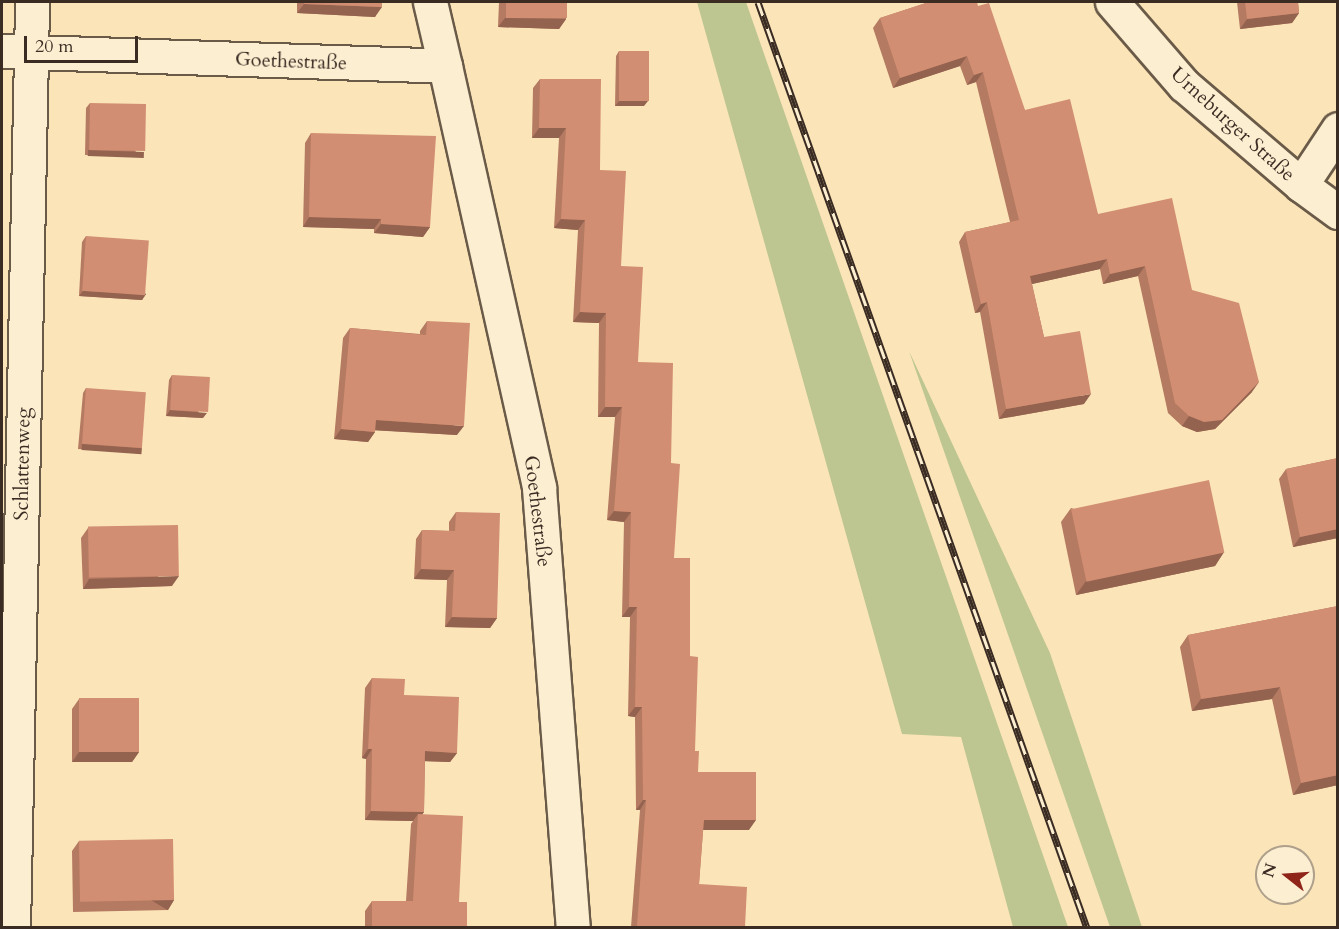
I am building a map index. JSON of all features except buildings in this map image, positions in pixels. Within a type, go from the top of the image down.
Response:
[{"type":"street","name":"Schlattenweg","points":[[13,927],[16,51],[32,2]]},
{"type":"street","name":"Goethestraße","points":[[430,2],[539,488],[573,927]]},
{"type":"street","name":"Urneburger Straße","points":[[1112,2],[1184,85],[1300,185],[1338,212]]},
{"type":"street","name":"Goethestraße","points":[[16,51],[445,66]]},
{"type":"street","points":[[1300,185],[1338,129]]},
{"type":"green space","points":[[697,2],[746,2],[1068,927],[1013,927],[961,737],[902,734]]},
{"type":"green space","points":[[909,351],[1050,653],[1142,927],[1110,927]]},
{"type":"railway","points":[[758,2],[1087,928]]}]
